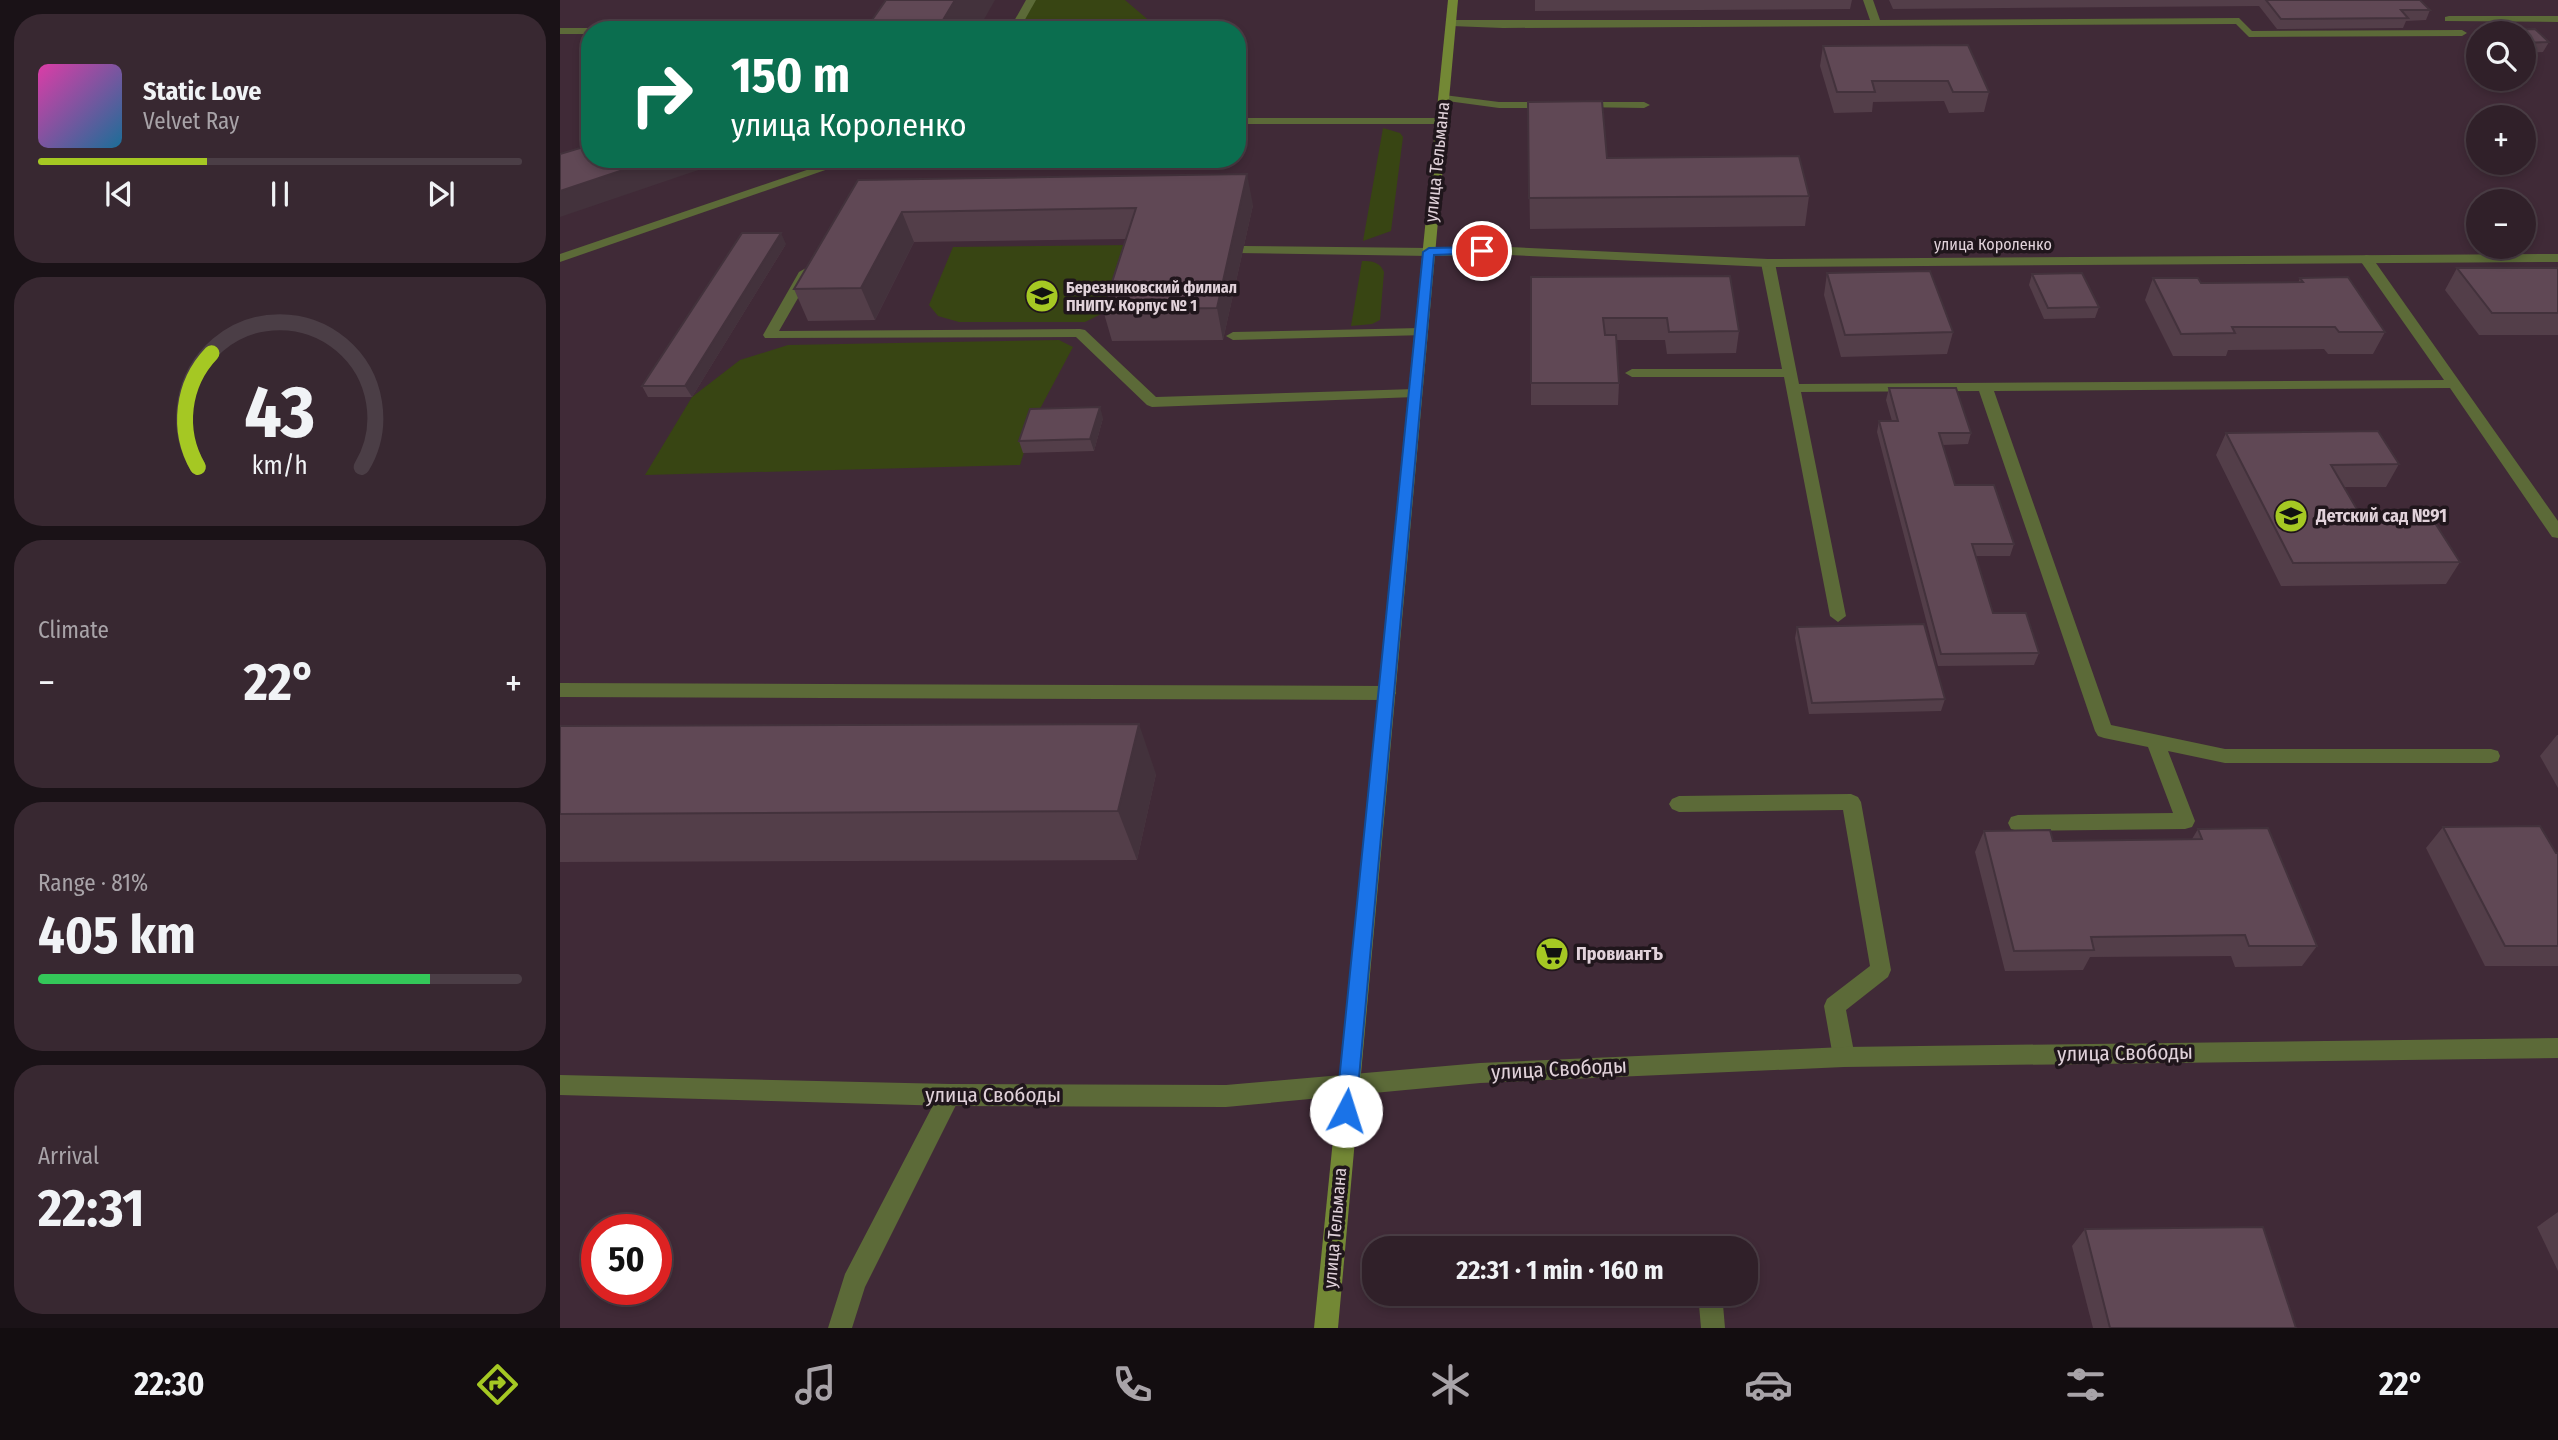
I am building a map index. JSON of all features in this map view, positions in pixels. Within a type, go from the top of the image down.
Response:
[{"type":"main road","name":"улица Тельмана","points":[[1325,1328],[1453,0]]},
{"type":"street","points":[[901,21],[919,0]]},
{"type":"street","points":[[1019,21],[1031,0]]},
{"type":"street","points":[[1868,0],[1876,23]]},
{"type":"street","points":[[1451,23],[1503,25],[2239,21],[2249,34],[2462,33],[2449,19],[2558,19]]},
{"type":"street","points":[[560,31],[581,30]]},
{"type":"street","points":[[1444,98],[1499,105],[1644,105]]},
{"type":"street","points":[[1246,121],[1442,121]]},
{"type":"street","points":[[560,258],[825,168]]},
{"type":"street","name":"улица Короленко","points":[[1243,250],[1509,251],[1768,263],[2558,258]]},
{"type":"street","points":[[814,258],[770,335],[1080,333],[1152,402],[1415,393]]},
{"type":"street","points":[[2366,259],[2558,533]]},
{"type":"street","points":[[1768,263],[1838,616]]},
{"type":"street","points":[[1233,336],[1422,332]]},
{"type":"street","points":[[1633,373],[1985,387],[2454,384]]},
{"type":"street","points":[[1985,387],[2104,731],[2225,756],[2491,756]]},
{"type":"street","points":[[560,690],[1387,693]]},
{"type":"street","points":[[2018,822],[2185,821],[2155,742]]},
{"type":"street","points":[[1679,804],[1851,803],[1881,970],[1835,1006],[1844,1057]]},
{"type":"street","name":"улица Свободы","points":[[560,1085],[950,1095],[1226,1096],[1480,1073],[1844,1057],[2558,1048]]},
{"type":"street","points":[[840,1328],[854,1283],[950,1095]]},
{"type":"street","points":[[1711,1306],[1713,1328]]},
{"type":"green space","points":[[1031,0],[1125,0],[1150,21],[1019,21]]},
{"type":"green space","points":[[1383,128],[1400,133],[1403,137],[1391,231],[1363,241]]},
{"type":"green space","points":[[1131,245],[1113,308],[1085,322],[959,322],[938,316],[929,305],[953,247]]},
{"type":"green space","points":[[1362,261],[1375,263],[1384,272],[1380,320],[1372,324],[1351,326]]},
{"type":"green space","points":[[1059,340],[1073,347],[1034,420],[1020,465],[645,475],[692,397],[740,360],[788,345]]},
{"type":"building","points":[[886,0],[955,0],[942,21],[871,21]]},
{"type":"building","points":[[2266,0],[2420,0],[2430,10],[2401,10],[2408,18],[2281,19]]},
{"type":"building","points":[[2536,30],[2549,42],[2536,43]]},
{"type":"building","points":[[1968,45],[1989,92],[1953,92],[1948,81],[1872,81],[1875,92],[1837,92],[1823,46]]},
{"type":"building","points":[[1602,101],[1607,158],[1799,156],[1809,196],[1529,198],[1528,102]]},
{"type":"building","points":[[581,148],[581,168],[629,168],[560,191],[560,154]]},
{"type":"building","points":[[1247,174],[1217,308],[1103,310],[1136,208],[902,212],[861,288],[794,289],[858,180]]},
{"type":"building","points":[[742,233],[781,233],[685,386],[642,386]]},
{"type":"building","points":[[2457,268],[2558,268],[2558,313],[2492,313]]},
{"type":"building","points":[[1930,271],[1953,332],[1845,335],[1827,273]]},
{"type":"building","points":[[2082,273],[2099,307],[2048,308],[2032,274]]},
{"type":"building","points":[[1730,276],[1739,331],[1669,332],[1667,318],[1603,318],[1605,335],[1616,335],[1619,383],[1531,383],[1531,277]]},
{"type":"building","points":[[2348,277],[2385,332],[2339,332],[2335,327],[2232,327],[2235,333],[2181,334],[2153,278],[2198,278],[2201,283],[2303,282],[2300,278]]},
{"type":"building","points":[[1889,388],[1956,388],[1971,433],[1939,433],[1955,485],[1994,485],[2014,544],[1972,544],[1993,613],[2026,613],[2039,653],[1941,654],[1879,421],[1898,421]]},
{"type":"building","points":[[1100,407],[1090,439],[1019,441],[1030,409]]},
{"type":"building","points":[[2378,431],[2399,464],[2331,465],[2365,523],[2435,523],[2460,562],[2293,563],[2226,433]]},
{"type":"building","points":[[1924,624],[1945,699],[1812,703],[1797,627]]},
{"type":"building","points":[[1139,724],[1118,811],[560,814],[560,726]]},
{"type":"building","points":[[2540,826],[2558,853],[2558,946],[2505,946],[2443,827]]},
{"type":"building","points":[[2268,828],[2317,946],[2249,946],[2245,935],[2091,937],[2094,950],[2014,951],[1984,831],[2050,830],[2053,841],[2202,839],[2198,829]]},
{"type":"building","points":[[2263,1227],[2296,1328],[2110,1328],[2085,1229]]},
{"type":"place","name":"Березниковский филиал ПНИПУ. Корпус № 1","points":[[1042,296]]},
{"type":"place","name":"Детский сад №91","points":[[2291,516]]},
{"type":"place","name":"ПровиантЪ","points":[[1552,954]]},
{"type":"route","points":[[1346,1111],[1429,252],[1482,251]]}]
